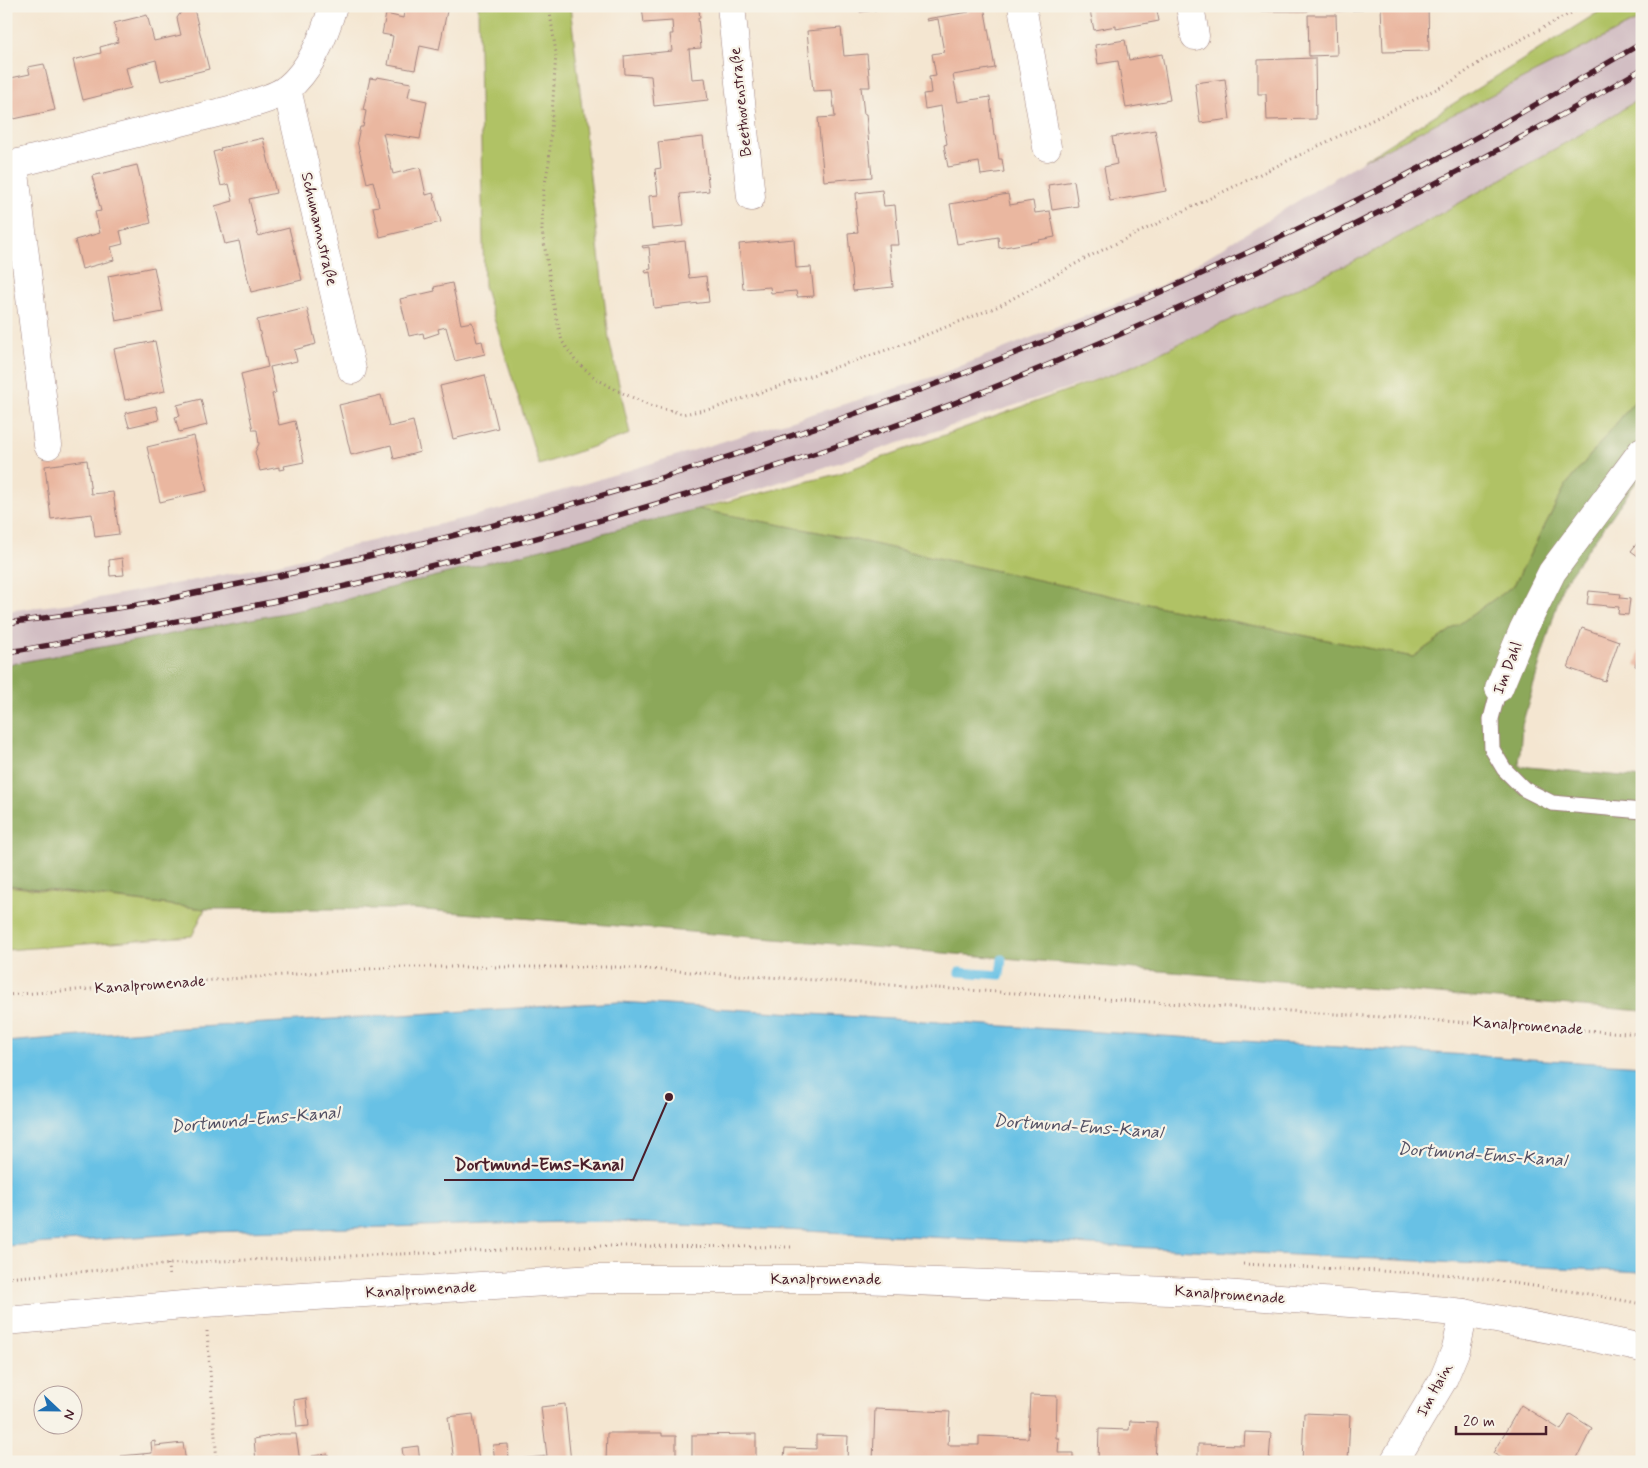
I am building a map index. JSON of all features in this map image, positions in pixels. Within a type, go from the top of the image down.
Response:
[{"type":"street","points":[[48,445],[10,166],[233,108],[261,100],[287,89],[305,70],[327,26],[333,6]]},
{"type":"street","name":"Beethovenstraße","points":[[731,6],[751,197]]},
{"type":"street","points":[[1022,6],[1047,147]]},
{"type":"street","points":[[1190,6],[1195,36]]},
{"type":"street","name":"Schumannstraße","points":[[287,89],[352,370]]},
{"type":"street","name":"Im Dahl","points":[[1499,688],[1523,630],[1552,572],[1642,451]]},
{"type":"street","name":"Kanalpromenade","points":[[6,1320],[205,1302],[604,1279],[860,1279],[1195,1292],[1406,1307],[1464,1313],[1642,1348]]},
{"type":"street","name":"Im Hain","points":[[1394,1462],[1443,1380],[1456,1349],[1464,1313]]},
{"type":"lane","name":"Im Dahl","points":[[1499,688],[1491,719],[1492,749],[1504,769],[1524,789],[1552,803],[1642,812]]},
{"type":"path","points":[[549,6],[556,53],[549,162],[543,194],[542,230],[554,312],[562,341],[575,360],[595,378],[620,392],[652,406],[683,414],[715,408],[870,356],[999,306],[1088,256],[1451,82],[1483,60],[1584,6]]},
{"type":"path","name":"Kanalpromenade","points":[[6,995],[395,967],[615,967],[1642,1034]]},
{"type":"path","points":[[168,1264],[169,1282]]},
{"type":"path","points":[[209,1359],[217,1462]]},
{"type":"shaded area","points":[[1642,18],[1642,97],[1604,121],[1371,253],[1126,369],[697,509],[315,607],[6,665],[6,611],[72,603],[270,566],[505,508],[936,376],[1162,285],[1364,160]]},
{"type":"green space","points":[[478,6],[570,6],[609,339],[630,434],[539,465],[484,286]]},
{"type":"green space","points":[[1608,6],[1642,6],[1642,18],[1364,160]]},
{"type":"green space","points":[[1642,97],[1642,392],[1566,485],[1514,585],[1413,657],[1185,612],[823,533],[697,509],[837,474],[1126,369],[1371,253],[1604,121]]},
{"type":"green space","points":[[1642,392],[1642,474],[1563,584],[1522,725],[1519,766],[1642,778],[1642,1011],[413,909],[205,909],[6,885],[6,665],[316,607],[697,509],[823,533],[1185,612],[1413,657],[1514,585],[1566,485]]},
{"type":"green space","points":[[6,886],[205,909],[192,936],[6,950]]},
{"type":"water","points":[[619,1002],[1642,1066],[1642,1272],[601,1221],[207,1232],[6,1246],[6,1042],[182,1028]]},
{"type":"building","points":[[405,6],[448,6],[439,50],[420,46],[415,70],[388,65],[393,36],[382,34],[386,14],[403,18]]},
{"type":"building","points":[[642,6],[692,6],[693,10],[699,10],[701,48],[689,49],[692,79],[705,78],[708,100],[654,106],[651,76],[625,74],[624,56],[672,51],[670,34],[673,34],[672,21],[644,23]]},
{"type":"building","points":[[859,6],[875,6],[876,10],[860,12]]},
{"type":"building","points":[[965,6],[984,6],[995,68],[953,75],[958,102],[990,97],[994,136],[996,135],[999,159],[1002,159],[1004,172],[981,175],[979,162],[948,167],[944,145],[947,144],[941,106],[925,109],[923,94],[931,93],[929,77],[936,76],[932,54],[944,52],[938,19],[927,21],[926,19],[969,12]]},
{"type":"building","points":[[1089,6],[1156,6],[1159,21],[1116,29],[1116,26],[1094,30]]},
{"type":"building","points":[[1261,6],[1307,6],[1308,11],[1261,11]]},
{"type":"building","points":[[1336,6],[1362,6],[1362,10],[1336,11]]},
{"type":"building","points":[[1428,6],[1429,51],[1383,52],[1381,7]]},
{"type":"building","points":[[194,9],[209,69],[161,81],[156,60],[126,68],[131,88],[83,100],[73,60],[101,53],[100,47],[118,42],[114,23],[147,15],[154,41],[181,35],[177,18],[181,12]]},
{"type":"building","points":[[1308,15],[1336,15],[1337,55],[1309,56]]},
{"type":"building","points":[[841,28],[844,56],[867,54],[870,87],[861,87],[864,114],[866,114],[872,177],[824,181],[818,118],[835,117],[832,90],[813,91],[807,31]]},
{"type":"building","points":[[1125,40],[1129,60],[1162,54],[1170,100],[1126,108],[1118,61],[1098,64],[1095,45]]},
{"type":"building","points":[[1315,58],[1316,119],[1267,120],[1266,94],[1258,94],[1258,60]]},
{"type":"building","points":[[44,64],[55,110],[14,119],[6,87],[6,79],[30,74],[28,67]]},
{"type":"building","points":[[377,77],[411,83],[408,97],[427,101],[420,139],[383,133],[393,174],[420,167],[426,195],[433,193],[441,222],[380,237],[373,207],[379,206],[373,181],[367,183],[357,141],[360,127],[363,127],[366,111],[363,110],[370,78],[376,79]]},
{"type":"building","points":[[1225,79],[1230,119],[1200,123],[1195,83]]},
{"type":"building","points":[[1155,130],[1166,191],[1110,201],[1104,167],[1117,164],[1112,137]]},
{"type":"building","points":[[703,137],[709,191],[680,194],[684,226],[652,229],[649,196],[658,195],[655,169],[661,168],[658,142]]},
{"type":"building","points":[[263,138],[276,193],[249,199],[258,236],[289,228],[302,280],[251,292],[239,241],[225,244],[215,206],[233,201],[229,184],[221,186],[213,152],[221,150],[220,148]]},
{"type":"building","points":[[137,165],[151,223],[120,231],[123,244],[111,247],[114,260],[82,269],[75,240],[100,233],[95,212],[101,211],[92,176]]},
{"type":"building","points":[[1074,181],[1078,206],[1052,210],[1048,185]]},
{"type":"building","points":[[882,190],[884,206],[895,205],[899,245],[889,245],[893,287],[853,291],[848,233],[858,232],[855,209],[857,209],[856,193]]},
{"type":"building","points":[[1008,194],[1010,205],[1033,201],[1035,213],[1050,211],[1055,237],[999,248],[998,237],[957,244],[950,204]]},
{"type":"building","points":[[794,239],[796,268],[811,267],[814,296],[797,297],[796,291],[771,293],[770,287],[743,289],[739,244]]},
{"type":"building","points":[[685,241],[689,278],[706,276],[709,302],[654,308],[650,272],[646,273],[645,270],[651,269],[649,247],[643,248],[642,246]]},
{"type":"building","points":[[154,267],[163,312],[116,321],[108,276]]},
{"type":"building","points":[[452,283],[461,324],[472,322],[477,342],[482,341],[485,354],[455,361],[446,327],[438,329],[439,333],[424,338],[423,333],[409,336],[400,299],[435,291],[434,287]]},
{"type":"building","points":[[307,308],[316,344],[294,350],[297,361],[270,367],[276,393],[272,394],[279,425],[295,421],[304,462],[284,466],[285,469],[279,470],[279,467],[260,471],[255,452],[259,444],[257,430],[253,430],[241,374],[268,367],[257,320]]},
{"type":"building","points":[[155,341],[165,391],[125,400],[114,349]]},
{"type":"building","points":[[485,375],[498,428],[453,439],[440,386]]},
{"type":"building","points":[[381,395],[389,427],[413,421],[420,452],[394,459],[391,445],[351,455],[339,405]]},
{"type":"building","points":[[201,399],[207,425],[179,432],[175,417],[180,416],[177,405]]},
{"type":"building","points":[[156,406],[159,420],[129,427],[125,413]]},
{"type":"building","points":[[194,436],[207,491],[160,502],[147,447]]},
{"type":"building","points":[[87,460],[91,494],[113,492],[119,534],[95,537],[92,514],[51,519],[45,466]]},
{"type":"building","points":[[1642,537],[1642,559],[1631,551]]},
{"type":"building","points":[[122,558],[124,575],[110,576],[109,560]]},
{"type":"building","points":[[1589,591],[1621,594],[1620,598],[1630,599],[1628,615],[1618,614],[1619,607],[1587,604]]},
{"type":"building","points":[[1582,628],[1619,641],[1605,681],[1568,668]]},
{"type":"building","points":[[1642,645],[1642,668],[1635,666]]},
{"type":"building","points":[[1030,1395],[1057,1396],[1056,1438],[1059,1438],[1058,1453],[1073,1453],[1073,1459],[1089,1460],[1089,1462],[873,1462],[875,1409],[950,1412],[948,1445],[979,1445],[979,1436],[1028,1438]]},
{"type":"building","points":[[306,1398],[309,1426],[297,1427],[294,1400]]},
{"type":"building","points":[[565,1404],[571,1462],[495,1462],[493,1445],[508,1444],[509,1460],[547,1456],[541,1407]]},
{"type":"building","points":[[1521,1405],[1561,1430],[1570,1414],[1592,1428],[1575,1462],[1508,1462],[1493,1453]]},
{"type":"building","points":[[1304,1413],[1350,1415],[1348,1462],[1302,1462]]},
{"type":"building","points":[[473,1414],[479,1462],[454,1462],[448,1417]]},
{"type":"building","points":[[1130,1421],[1157,1422],[1155,1462],[1098,1462],[1099,1429],[1129,1430]]},
{"type":"building","points":[[1245,1432],[1271,1433],[1269,1462],[1198,1462],[1198,1444],[1244,1445]]},
{"type":"building","points":[[607,1433],[662,1433],[662,1436],[676,1436],[676,1462],[606,1462]]},
{"type":"building","points":[[281,1434],[296,1434],[300,1462],[256,1462],[254,1439]]},
{"type":"building","points":[[756,1434],[756,1458],[784,1458],[785,1448],[816,1449],[816,1435],[848,1436],[847,1462],[692,1462],[692,1435]]},
{"type":"building","points":[[155,1441],[155,1446],[183,1443],[186,1462],[122,1462],[121,1456],[152,1453],[151,1442]]},
{"type":"building","points":[[418,1446],[420,1462],[404,1462],[402,1448]]},
{"type":"building","points":[[328,1454],[328,1462],[313,1462],[312,1456]]},
{"type":"waterway","points":[[959,972],[1000,975],[1002,959]]},
{"type":"railway","points":[[6,623],[156,602],[350,560],[499,524],[627,488],[755,448],[882,404],[1007,356],[1130,305],[1253,250],[1441,157],[1642,43]]},
{"type":"railway","points":[[6,652],[239,609],[329,590],[481,553],[602,520],[722,484],[898,425],[1069,356],[1289,257],[1502,148],[1642,69]]},
{"type":"place","name":"Dortmund-Ems-Kanal","points":[[669,1097]]}]
